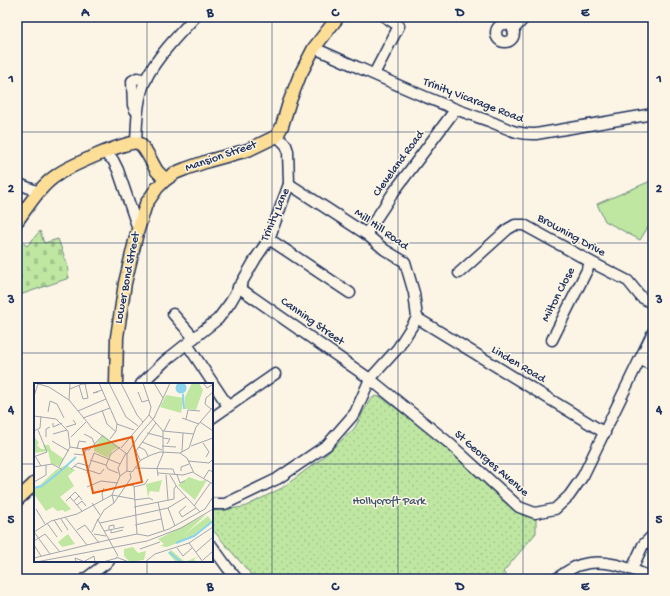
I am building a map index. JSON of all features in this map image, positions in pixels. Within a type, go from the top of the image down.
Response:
[{"type":"main road","points":[[278,136],[300,75],[314,48],[338,17]]},
{"type":"main road","name":"Mansion Street","points":[[165,180],[185,169],[248,150],[278,136]]},
{"type":"main road","points":[[17,221],[37,194],[57,175],[103,152],[130,143],[136,142],[142,146],[165,180]]},
{"type":"main road","name":"Lower Bond Street","points":[[116,383],[116,348],[122,302],[138,229],[146,204],[157,188],[165,180]]},
{"type":"main road","points":[[17,500],[34,484]]},
{"type":"street","points":[[136,142],[137,116],[133,105],[132,81],[137,78],[146,80],[154,66],[174,40],[195,17]]},
{"type":"street","points":[[374,74],[399,26],[385,17]]},
{"type":"street","points":[[513,30],[525,17]]},
{"type":"street","name":"Trinity Vicarage Road","points":[[314,48],[455,110],[525,135],[653,114]]},
{"type":"street","name":"Cleveland Road","points":[[366,234],[393,193],[455,110]]},
{"type":"street","name":"Trinity Lane","points":[[142,383],[165,361],[218,319],[230,303],[238,287],[269,239],[289,184],[288,151],[286,145],[278,136]]},
{"type":"street","points":[[103,152],[113,160],[118,170],[138,229]]},
{"type":"street","points":[[17,182],[34,190],[37,194]]},
{"type":"street","name":"Mill Hill Road","points":[[289,184],[366,234],[385,250],[404,262],[414,293],[417,318]]},
{"type":"street","name":"Browning Drive","points":[[459,274],[508,229],[515,225],[524,225],[590,262],[628,281],[641,297],[653,304]]},
{"type":"street","points":[[269,239],[350,293]]},
{"type":"street","name":"Milton Close","points":[[552,340],[590,262]]},
{"type":"street","name":"Canning Street","points":[[238,287],[370,379]]},
{"type":"street","points":[[173,314],[228,406]]},
{"type":"street","points":[[213,504],[225,504],[277,479],[327,445],[355,413],[370,379],[398,348],[417,318]]},
{"type":"street","name":"Linden Road","points":[[417,318],[605,433]]},
{"type":"street","name":"St Georges Avenue","points":[[370,379],[449,443],[520,507],[535,513],[555,510],[570,496],[583,476],[653,332]]},
{"type":"street","points":[[640,359],[653,366]]},
{"type":"street","points":[[213,417],[275,374]]},
{"type":"street","points":[[632,569],[643,545],[653,535]]},
{"type":"street","points":[[213,547],[227,568],[237,579]]},
{"type":"street","points":[[84,579],[108,562]]},
{"type":"street","points":[[556,579],[579,565],[587,563],[609,563],[632,569],[653,578]]},
{"type":"green space","points":[[653,180],[653,219],[640,240],[605,221],[597,204]]},
{"type":"green space","points":[[40,231],[44,243],[58,239],[67,264],[69,278],[17,296],[17,237],[27,246]]},
{"type":"green space","name":"Hollycroft Park","points":[[375,396],[381,397],[425,430],[522,515],[536,519],[536,533],[503,572],[511,579],[255,579],[213,530],[213,511],[244,507],[282,488],[321,459],[354,429],[370,400]]}]
